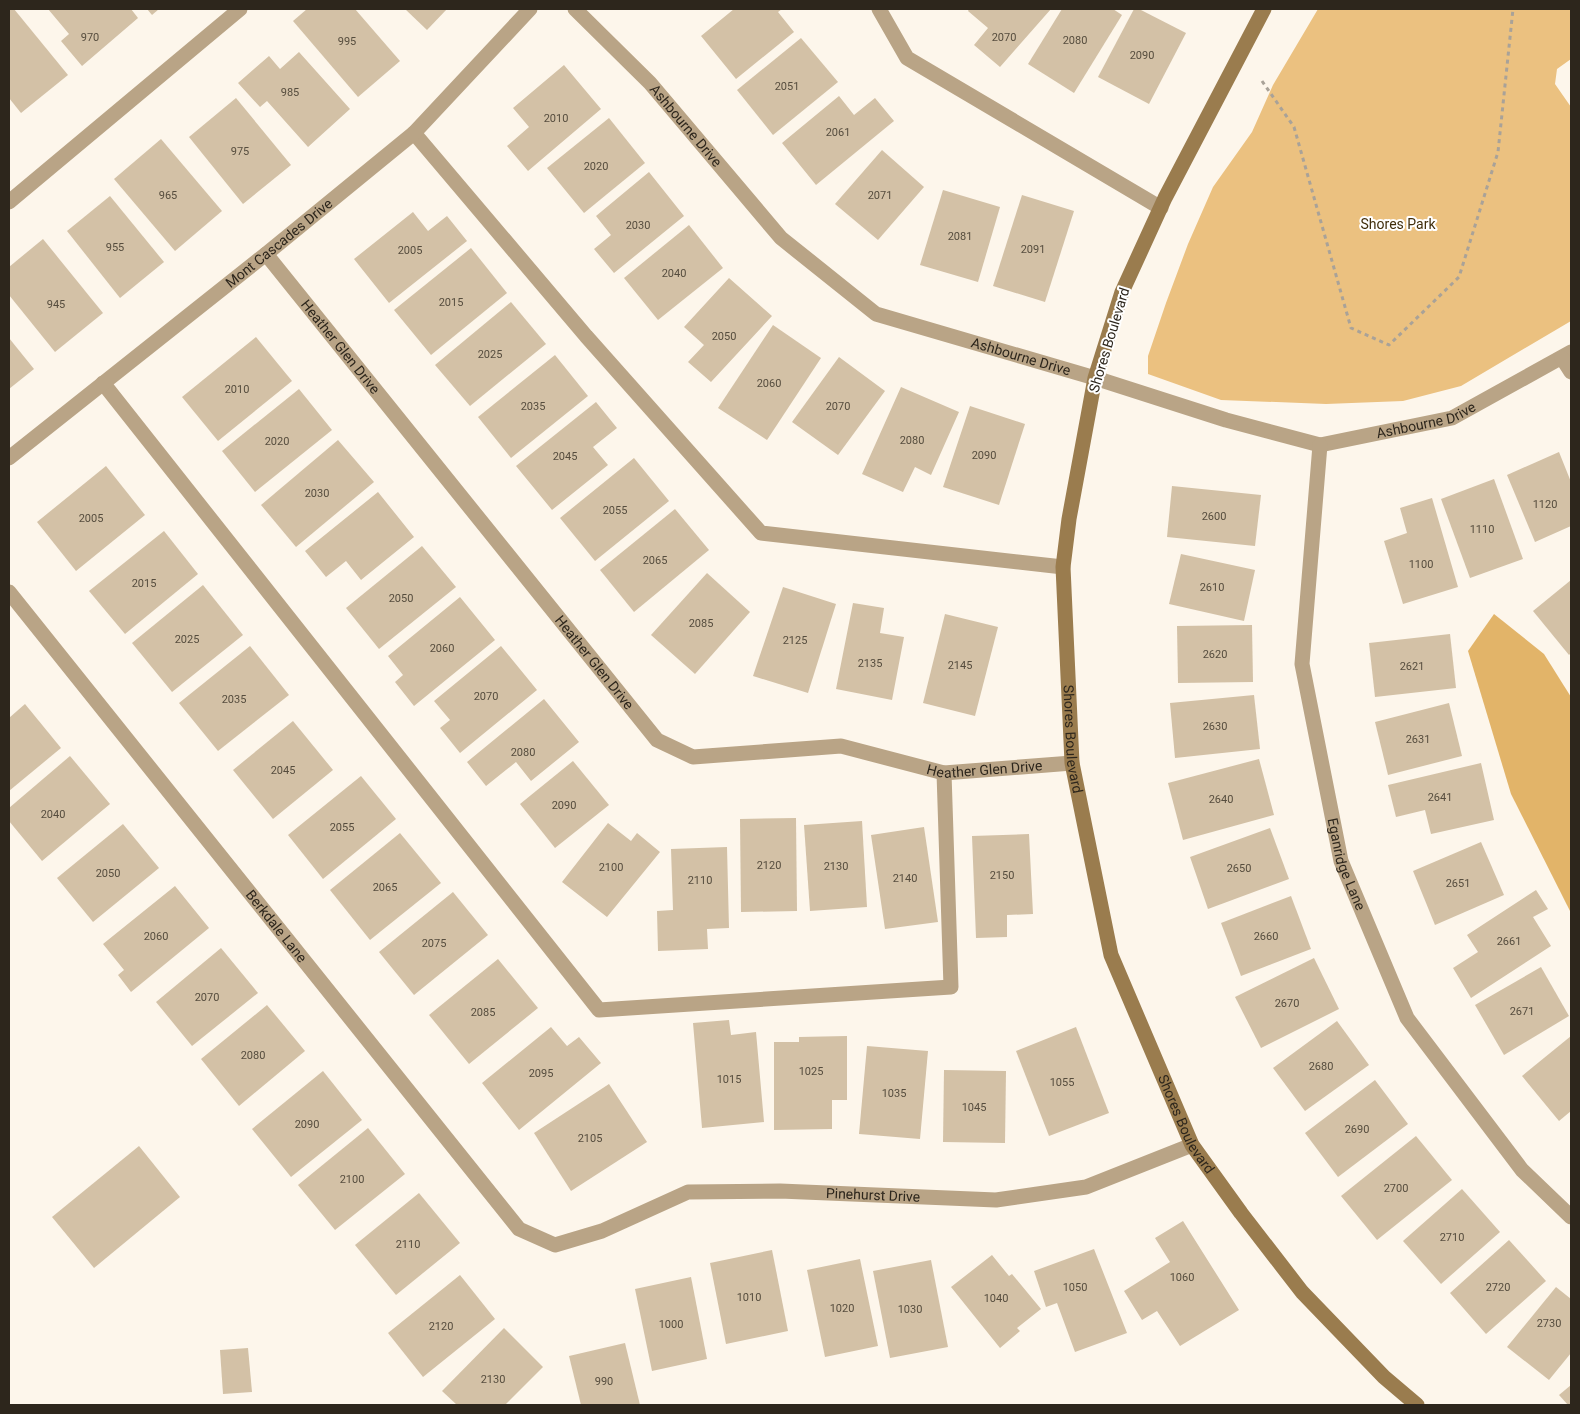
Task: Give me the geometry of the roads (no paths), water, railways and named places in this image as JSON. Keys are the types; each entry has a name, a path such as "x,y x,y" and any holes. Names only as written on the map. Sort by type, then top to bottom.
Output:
{"street":[{"path":"9,202 240,9"},
{"name":"Mont Cascades Drive","path":"9,458 266,254 414,133 530,9"},
{"name":"Ashbourne Drive","path":"575,9 650,83 781,238 876,314 1095,378 1226,420 1320,445 1452,418 1567,355"},
{"path":"879,9 906,58 1161,208"},
{"name":"Shores Boulevard","path":"1264,9 1161,208 1122,292 1095,378 1069,519 1063,567 1072,763 1111,955 1192,1145 1241,1214 1302,1292 1384,1377 1417,1405"},
{"path":"414,133 586,336 761,533 1063,567"},
{"name":"Heather Glen Drive","path":"266,254 657,740 693,757 841,746 944,773 1072,763"},
{"path":"1567,355 1571,372"},
{"path":"104,383 599,1010 951,987 944,773"},
{"name":"Eganridge Lane","path":"1320,445 1302,664 1342,861 1407,1018 1522,1170 1571,1217"},
{"name":"Berkdale Lane","path":"9,592 519,1229 555,1245"},
{"name":"Pinehurst Drive","path":"555,1245 602,1231 688,1192 780,1191 996,1200 1086,1187 1192,1145"}],"park label":[{"name":"Shores Park","path":"1398,224"}]}
